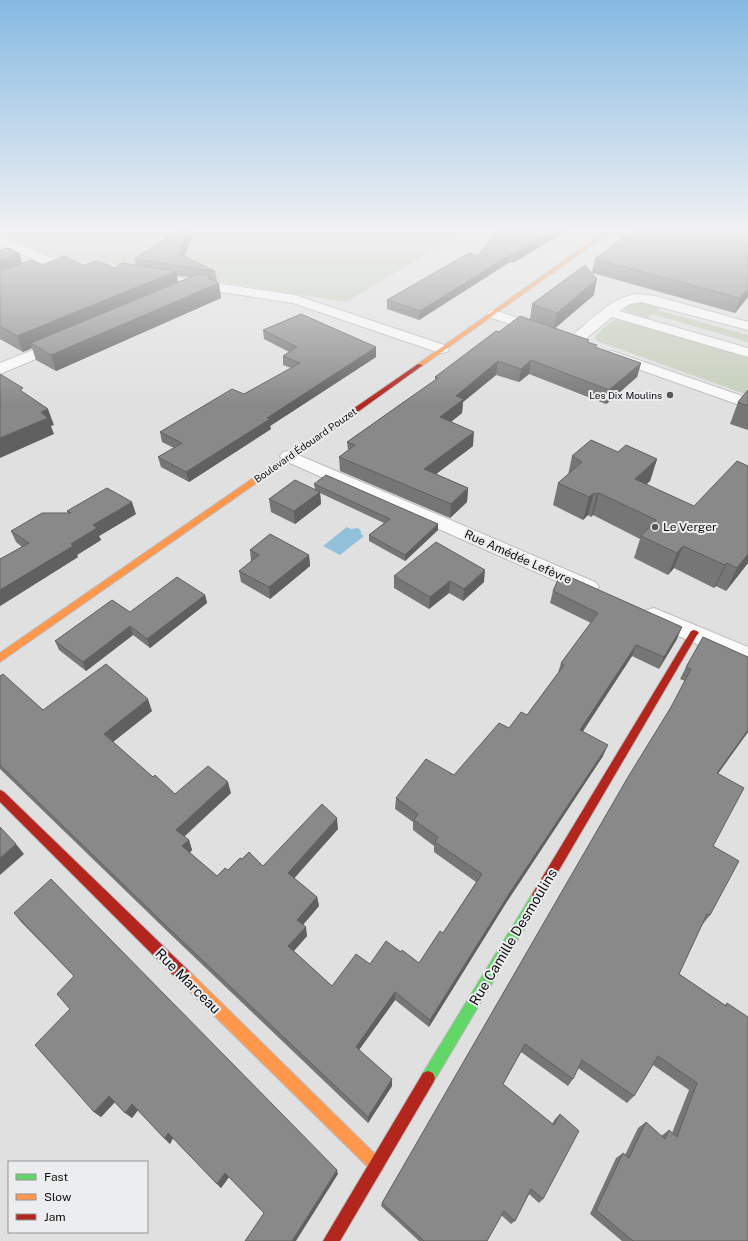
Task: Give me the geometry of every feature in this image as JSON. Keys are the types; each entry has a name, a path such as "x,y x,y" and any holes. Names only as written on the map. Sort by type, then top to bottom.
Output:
{"street":[{"path":"174,294 187,289"},
{"path":"221,289 302,302 442,349"},
{"name":"Boulevard Édouard Pouzet","path":"0,658 529,289"},
{"path":"562,338 609,312 624,301 630,298 642,297 748,326"},
{"path":"609,312 748,353"},
{"path":"494,314 748,403"},
{"path":"0,369 72,338"},
{"name":"Rue Amédée Lefèvre","path":"289,456 608,596"},
{"path":"637,608 748,657"},
{"name":"Rue Camille Desmoulins","path":"331,1241 694,633"},
{"name":"Rue Marceau","path":"0,795 376,1166"}],"green space":[{"path":"263,289 368,289 346,302"},
{"path":"636,300 662,304 657,310 748,335 748,342 652,314 647,319 629,313 625,310 625,307"},
{"path":"615,320 628,322 748,358 748,395 597,341 595,338 598,333 606,325"}],"water":[{"path":"347,527 351,529 358,528 364,536 340,555 323,546"}],"building":[{"path":"0,289 132,289 17,336 0,326"},
{"path":"162,289 205,289 51,355 31,343"},
{"path":"406,289 455,289 420,311 387,300"},
{"path":"553,289 585,289 557,313 532,304"},
{"path":"706,289 748,289 740,298"},
{"path":"301,314 376,347 267,418 270,419 186,472 158,457 182,443 160,432 232,389 244,394 300,363 283,356 297,347 263,330"},
{"path":"520,316 589,340 587,342 597,345 595,347 641,363 609,390 531,360 521,369 498,361 456,396 464,399 440,417 474,432 424,469 468,488 451,504 339,457 355,445 347,442 438,378 435,377 496,331 499,332"},
{"path":"0,374 23,388 20,390 48,409 41,412 48,418 0,438"},
{"path":"748,390 748,406 738,402"},
{"path":"591,440 618,452 626,445 657,459 635,479 694,506 737,461 748,466 748,554 737,568 727,563 725,565 683,546 677,553 641,536 656,520 599,493 594,493 589,497 558,483 582,462 572,456"},
{"path":"326,475 438,524 405,555 369,535 390,519 314,484"},
{"path":"295,480 320,492 294,511 269,499"},
{"path":"107,488 132,502 93,525 97,528 71,544 73,546 0,590 0,559 29,543 11,531 42,513 71,513 67,511"},
{"path":"270,534 309,555 269,587 239,571 259,555 250,550"},
{"path":"436,542 485,570 464,589 450,581 430,597 394,576"},
{"path":"561,573 682,627 664,657 636,645 580,730 608,745 509,894 430,1020 395,992 356,1047 392,1079 368,1117 161,921 0,765 0,676 3,674 43,710 106,664 148,699 104,734 153,777 155,775 175,794 208,766 228,782 176,830 189,840 182,846 217,876 225,868 228,870 240,858 242,859 249,852 263,866 322,804 337,818 288,873 317,897 297,920 306,927 288,946 332,986 356,954 370,964 386,941 401,952 402,950 419,963 440,931 443,933 482,874 435,842 438,837 414,820 418,814 396,798 426,759 454,775 499,723 509,728 521,712 527,715 564,665 561,663 598,613 553,591"},
{"path":"177,577 205,595 147,639 130,626 83,662 55,641 112,600 130,612"},
{"path":"703,637 748,657 748,730 717,773 744,788 713,846 739,861 710,915 707,914 679,974 726,1006 727,1003 748,1017 748,1241 633,1241 596,1210 623,1153 629,1158 646,1122 665,1139 669,1130 677,1137 697,1083 658,1056 634,1096 582,1060 573,1079 525,1044 503,1084 554,1125 560,1114 579,1131 543,1199 531,1189 515,1221 504,1211 487,1241 424,1241 382,1203 628,777 671,707 691,669 686,667"},
{"path":"0,827 16,844 0,858"},
{"path":"51,879 337,1170 292,1241 245,1241 264,1213 225,1173 217,1184 168,1133 165,1139 132,1104 125,1113 109,1096 94,1112 35,1045 70,1009 57,994 74,976 14,913"}],"traffic: fast":[{"path":"428,1078 538,895"}],"traffic: slow":[{"path":"420,365 527,289"},
{"path":"0,658 278,465"},
{"path":"184,976 377,1166"}],"traffic: jam":[{"path":"278,465 420,365"},
{"path":"538,895 694,633"},
{"path":"0,795 184,976"},
{"path":"331,1241 428,1078"}],"place":[{"name":"Les Dix Moulins","path":"670,395"},
{"name":"Le Verger","path":"655,527"}]}
